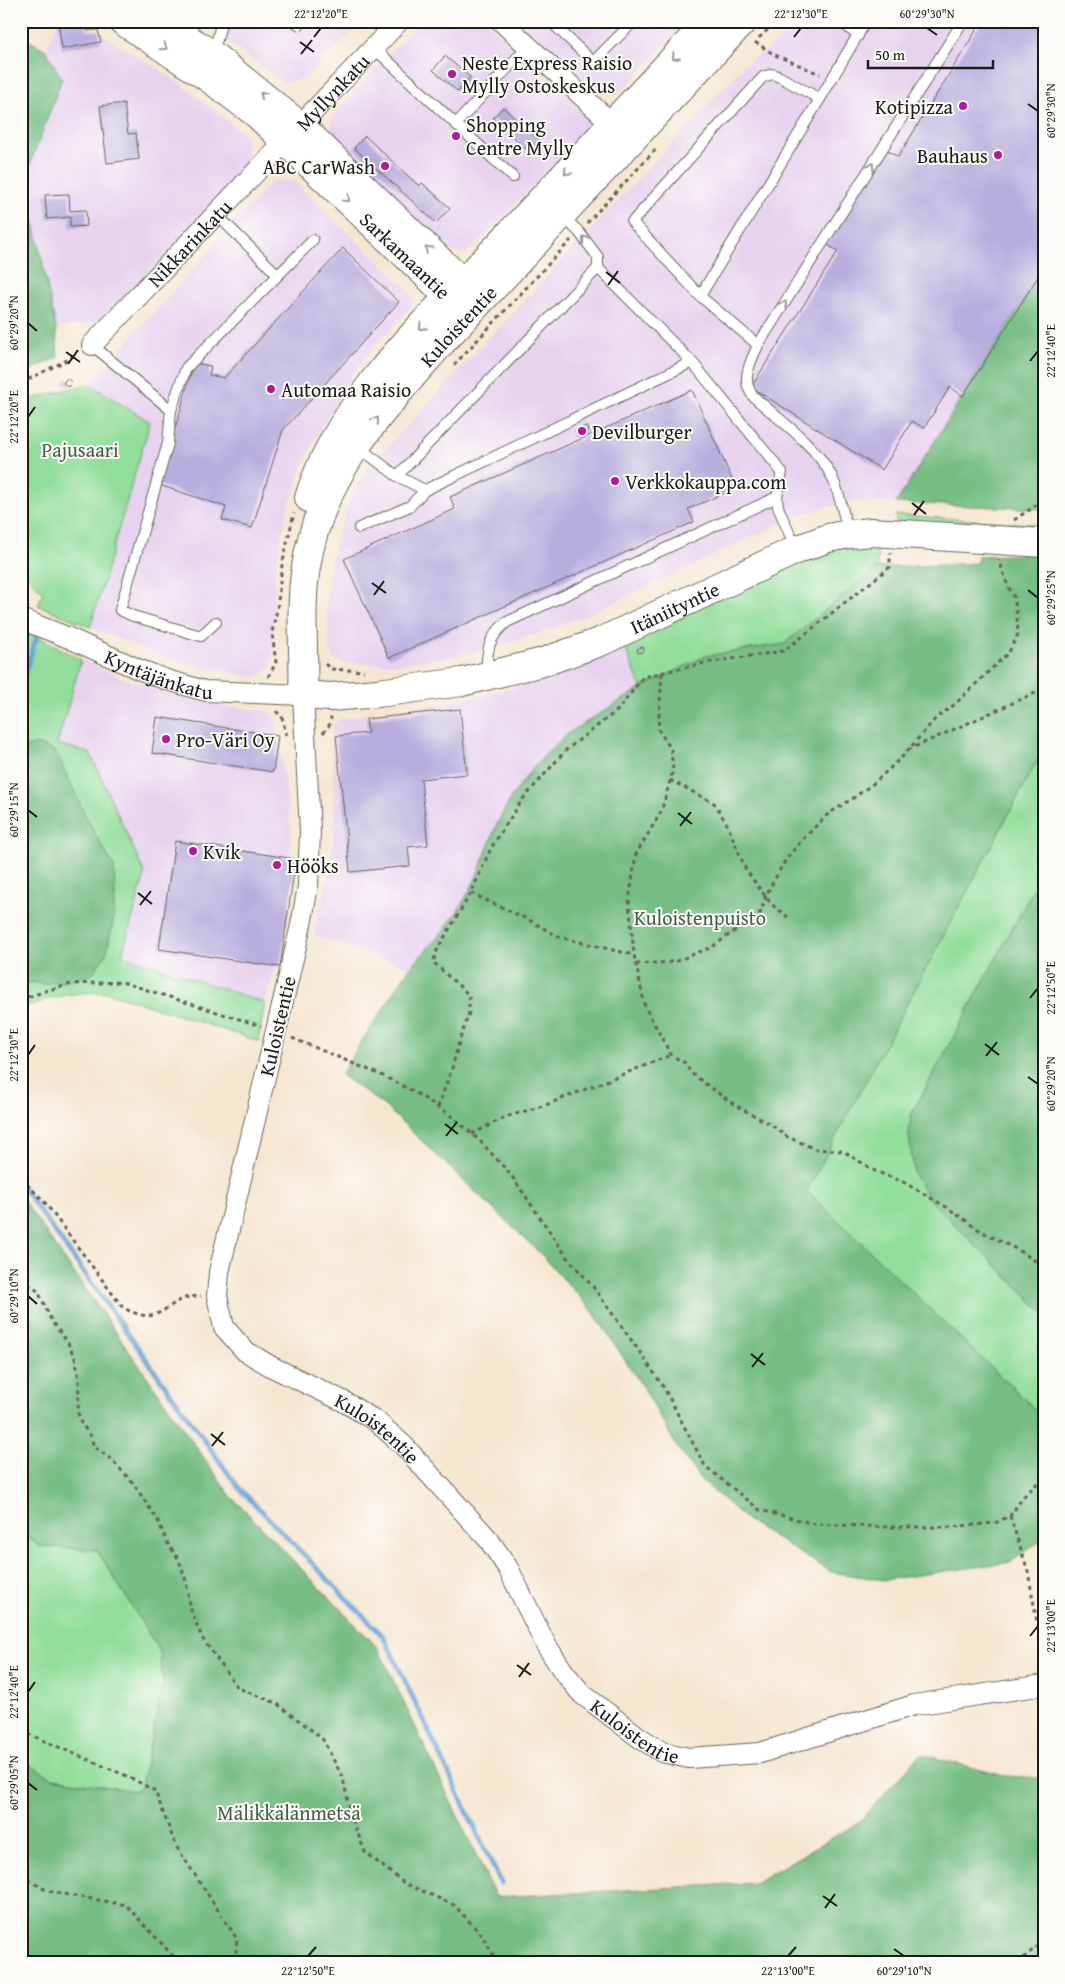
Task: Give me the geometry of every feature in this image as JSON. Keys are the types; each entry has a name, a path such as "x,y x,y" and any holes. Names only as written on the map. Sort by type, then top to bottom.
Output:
{"street":[{"name":"Sarkamaantie","path":"123,21 209,78 257,114 293,133"},
{"name":"Sarkamaantie","path":"161,21 212,55 456,290 477,306"},
{"name":"Myllynkatu","path":"293,133 399,21"},
{"path":"501,21 622,133"},
{"name":"Kuloistentie","path":"347,438 403,387 477,306 570,223 622,133 709,21"},
{"name":"Kuloistentie","path":"749,32 622,133 456,290 394,357 347,438 312,538 306,566 303,597 303,695 310,831 308,886 220,1272 217,1296 224,1327 245,1351 376,1421 404,1446 489,1540 508,1568 546,1645 563,1671 582,1694 640,1738 662,1752 689,1758 760,1753 914,1705 1044,1685"},
{"name":"Nikkarinkatu","path":"84,348 293,133"},
{"name":"Itäniityntie","path":"303,695 342,697 378,694 486,677 543,662 582,649 796,550 828,538 848,534 891,533 1044,543"},
{"name":"Kyntäjänkatu","path":"21,620 69,638 138,669 205,691 303,695"}],"lane":[{"path":"212,55 222,21"},
{"path":"550,21 593,62 634,21"},
{"path":"841,21 858,36"},
{"path":"700,296 866,21"},
{"path":"848,534 831,475 806,443 752,396 747,388 747,373 758,345 963,21"},
{"path":"457,123 528,46"},
{"path":"374,48 513,177"},
{"path":"758,345 700,296 632,222 763,77 772,74 778,76 820,99"},
{"path":"216,214 278,276"},
{"path":"397,476 598,268 598,257 570,223"},
{"path":"216,622 200,636 133,616 120,610 168,443 171,410 186,368 313,240"},
{"path":"598,268 692,362 782,472 778,507 796,550"},
{"path":"84,348 171,410"},
{"path":"359,528 410,506 425,490 692,362"},
{"path":"347,438 397,476 425,490"},
{"path":"486,677 487,654 490,641 507,622 778,497"}],"path":[{"path":"749,32 777,21"},
{"path":"748,49 749,32"},
{"path":"749,32 775,55 832,79"},
{"path":"448,370 570,223 660,144"},
{"path":"21,383 71,358 84,348"},
{"path":"1013,520 1044,500"},
{"path":"438,1107 469,1013 469,995 433,962 438,948 471,893 491,848 522,800 566,750 618,710 642,678 705,663 784,651 890,567 890,550"},
{"path":"636,964 674,962 712,947 761,912 766,895 786,859 828,814 874,783 936,718 954,705 1010,652 1018,634 1014,598 997,555"},
{"path":"267,679 276,663"},
{"path":"662,673 658,729 671,749 673,771 661,812 636,854 629,901 634,955 645,1007 671,1054 685,1063 691,1073 727,1100 770,1124 786,1136 815,1149 843,1151 875,1171 903,1182 943,1205 980,1231 1022,1252 1044,1267"},
{"path":"907,750 1044,689"},
{"path":"275,710 282,717 286,735"},
{"path":"670,780 714,803 727,824 746,870 771,904 788,917"},
{"path":"471,893 531,920 559,937 634,955"},
{"path":"21,1012 29,998 44,991 71,984 122,982 276,1031 412,1090 453,1117 512,1175 567,1257 594,1288 664,1388 705,1466 760,1510 815,1524 949,1527 995,1523 1010,1516 1022,1497 1044,1477"},
{"path":"21,992 29,998"},
{"path":"472,1134 505,1117 546,1105 671,1054"},
{"path":"21,1179 43,1200 123,1308 137,1314 153,1316 166,1310 183,1298 217,1296"},
{"path":"21,1280 38,1291 52,1322 68,1343 76,1361 79,1380 78,1413 81,1423 90,1435 94,1447 111,1459 133,1483 158,1521 168,1544 179,1560 186,1581 191,1610 202,1638 238,1688 276,1703 322,1738 344,1778 351,1816 365,1852 404,1883 454,1905 481,1934 498,1963"},
{"path":"1010,1516 1028,1571 1037,1622 1044,1639"},
{"path":"21,1739 28,1734 129,1777 155,1791 176,1846 237,1939 235,1963"},
{"path":"21,1876 48,1891 126,1905 174,1957 176,1963"},
{"path":"1017,1963 1044,1941"},
{"path":"21,1950 30,1963"}],"shaded area":[{"path":"21,21 36,21 28,40 21,43"},
{"path":"58,21 80,21 160,70 203,101 246,136 246,165 104,320 56,328 25,178 62,79 46,50"},
{"path":"201,21 364,21 305,78 283,83"},
{"name":"Shopping Centre Mylly","path":"416,21 486,21 590,117 593,123 471,249 463,253 444,250 334,143 331,130 332,118 338,109 409,33"},
{"name":"Shopping Centre Mylly","path":"514,21 687,21 624,89 609,94 596,93 584,89"},
{"path":"801,21 1044,21 1044,266 896,503 862,502 829,506 797,516 593,612 546,631 497,646 448,657 397,664 344,663 335,659 330,651 326,601 332,551 349,503 360,481 375,460 746,64 797,27"},
{"path":"273,180 293,181 410,291 414,299 410,308 368,354 351,376 315,439 289,506 280,542 275,579 272,663 260,675 251,676 169,659 90,627 150,422 89,384"},
{"path":"625,647 641,688 570,732 528,774 511,798 497,824 475,880 461,906 444,930 410,968 314,935 326,885 334,835 331,731 334,723 341,719 450,702 521,686 556,675"},
{"path":"81,660 125,679 170,694 217,705 265,711 272,714 276,721 291,830 289,885 282,938 265,1003 122,955 145,874 57,744"}],"green space":[{"path":"28,40 46,50 62,79 25,178 56,328 58,357 21,375 21,43"},
{"path":"1044,266 1044,509 896,503"},
{"name":"Pajusaari","path":"89,384 150,422 90,627 38,605 43,592 21,570 21,402"},
{"path":"896,515 1044,525 1044,531 896,522"},
{"path":"878,544 877,568 784,644 706,656 641,688 625,647 681,615 833,547"},
{"name":"Kuloistenpuisto","path":"1044,554 1044,748 807,1191 1044,1418 1044,1538 1011,1562 883,1580 831,1572 748,1521 700,1479 677,1447 646,1392 594,1313 542,1255 386,1107 341,1075 410,968 444,930 461,906 475,880 497,824 511,798 528,774 570,732 641,688 706,656 784,644 877,568 977,563 978,556"},
{"path":"28,631 81,660 57,744 90,753 145,874 122,955 265,1003 258,1041 107,992 78,993 46,999 34,1006 21,1002 21,649"},
{"path":"37,744 56,752 84,813 114,867 115,895 113,922 106,955 91,975 69,981 43,984 21,981 21,750"},
{"path":"1044,748 1044,870 911,1115 909,1136 929,1199 1044,1313 1044,1418 806,1191"},
{"path":"1044,870 1044,1313 929,1199 914,1174 909,1136 911,1115"},
{"name":"Mälikkälänmetsä","path":"21,1197 230,1495 378,1648 496,1897 754,1883 858,1823 921,1754 1004,1776 1044,1778 1044,1963 21,1963 21,1760 53,1778 134,1791 141,1787 163,1685 160,1652 97,1550 39,1546 21,1532"},
{"path":"21,1532 39,1546 97,1550 160,1651 163,1685 141,1787 134,1791 53,1778 21,1760"}],"building":[{"path":"85,21 87,31 98,30 101,42 62,49 58,22"},
{"path":"982,21 1044,21 1044,267 963,396 950,387 924,428 912,421 882,470 751,387 838,251 826,244 885,149 898,157"},
{"name":"Neste Express Raisio Mylly Ostoskeskus","path":"445,56 470,77 458,92 433,70"},
{"path":"124,103 128,134 136,133 139,159 107,163 100,106"},
{"path":"503,107 539,141 529,152 493,118"},
{"name":"ABC CarWash","path":"365,136 419,186 422,183 450,208 436,223 354,148"},
{"path":"69,194 70,211 86,210 87,226 70,227 70,217 47,219 45,195"},
{"path":"343,248 399,302 283,430 252,528 222,520 226,507 159,485 194,363 211,366 209,375 224,378"},
{"path":"67,378 72,383 68,387 63,383"},
{"path":"692,390 736,488 688,509 694,522 389,658 344,559 455,509 450,497"},
{"path":"586,426 589,431 578,437 575,431"},
{"path":"21,621 30,625 21,648"},
{"path":"643,647 644,651 638,653 637,649"},
{"path":"460,709 467,774 421,779 428,845 408,847 410,866 350,872 336,736 368,733 366,719"},
{"path":"157,717 278,736 273,772 152,753"},
{"path":"175,841 296,859 280,967 159,949"}],"waterway":[{"path":"21,685 37,636"},
{"path":"21,1185 239,1488 384,1637 501,1883"}],"place":[{"name":"Neste Express Raisio Mylly Ostoskeskus","path":"452,74"},
{"name":"Kotipizza","path":"963,106"},
{"name":"Shopping Centre Mylly","path":"456,136"},
{"name":"Bauhaus","path":"998,155"},
{"name":"ABC CarWash","path":"385,166"},
{"name":"Automaa Raisio","path":"271,389"},
{"name":"Devilburger","path":"582,431"},
{"name":"Verkkokauppa.com","path":"615,481"},
{"name":"Pro-Väri Oy","path":"166,739"},
{"name":"Kvik","path":"193,851"},
{"name":"Hööks","path":"277,865"}]}
